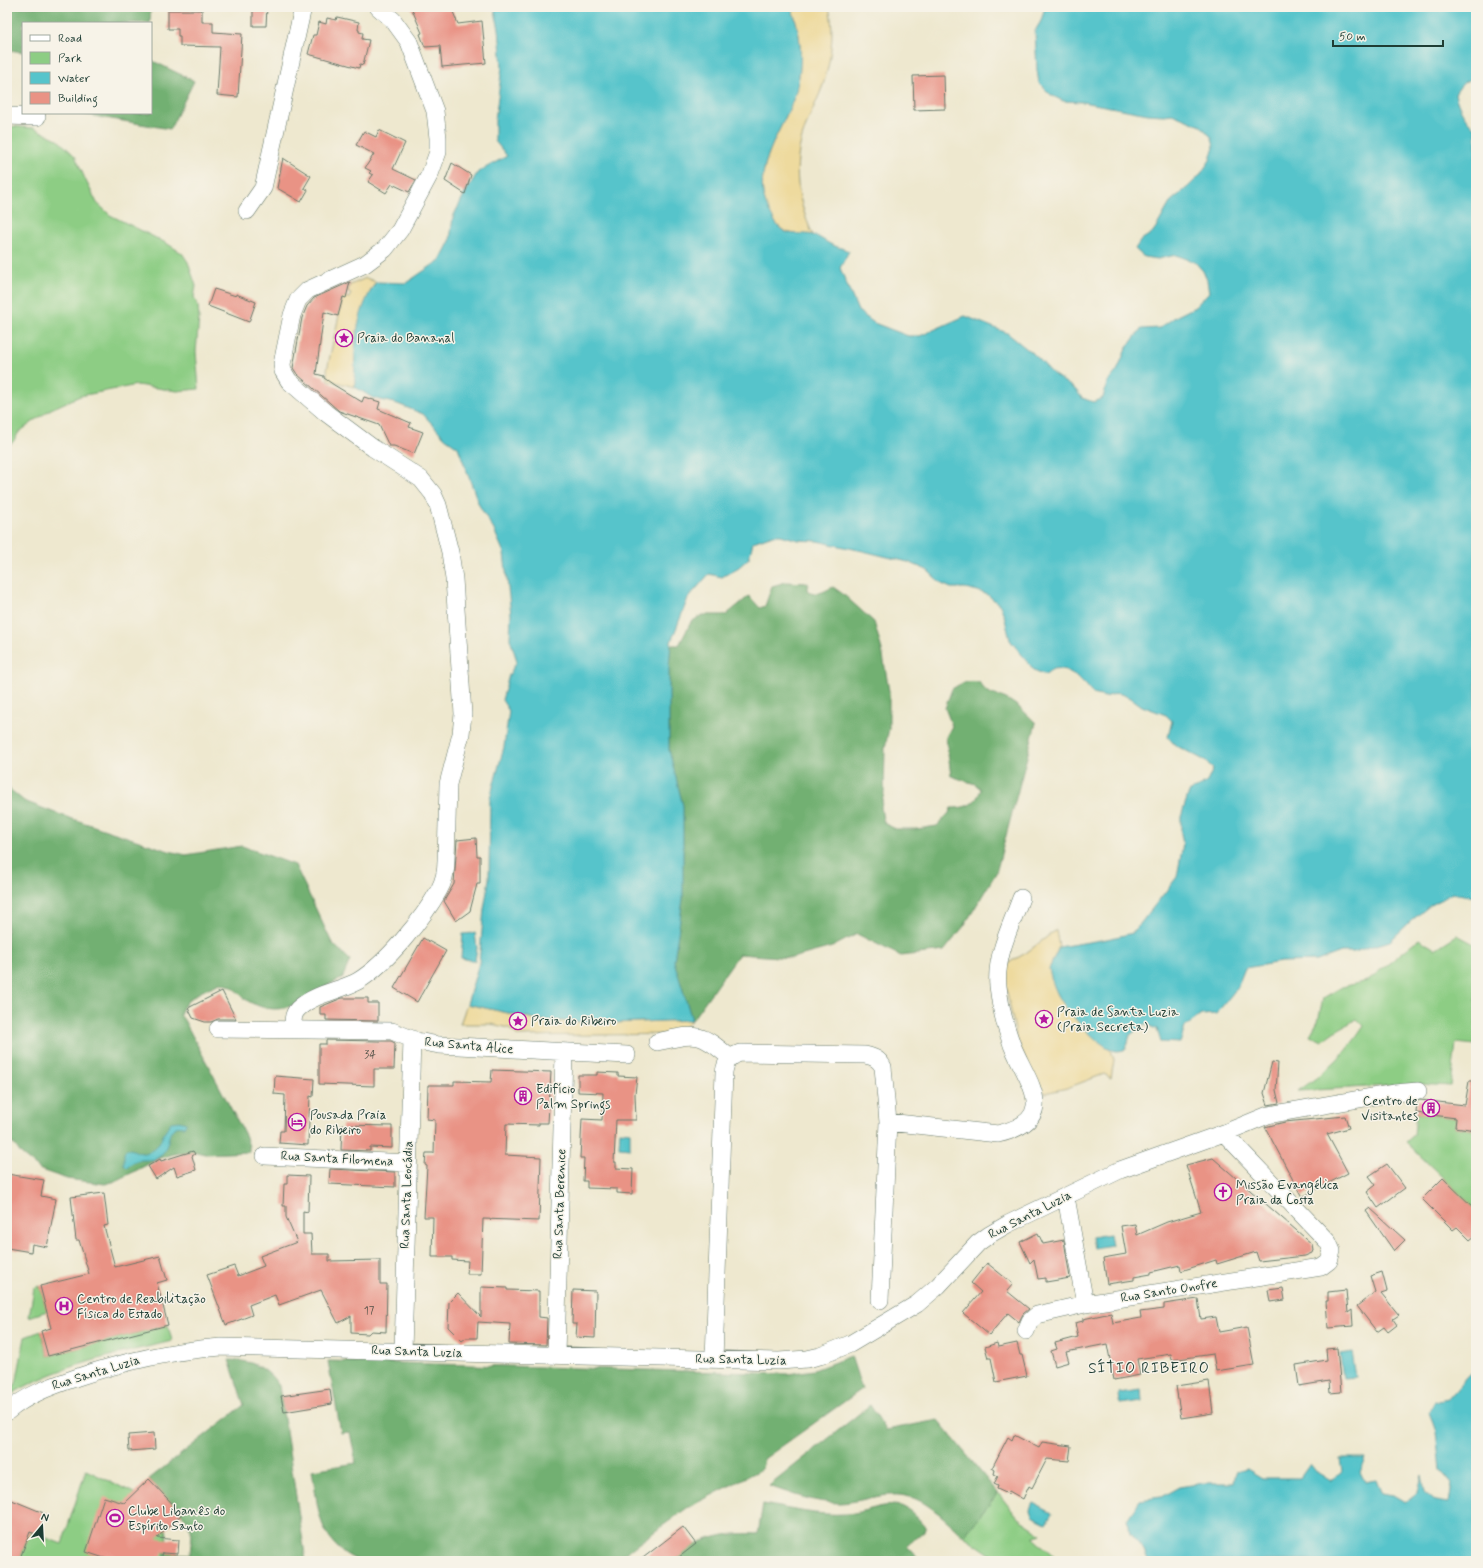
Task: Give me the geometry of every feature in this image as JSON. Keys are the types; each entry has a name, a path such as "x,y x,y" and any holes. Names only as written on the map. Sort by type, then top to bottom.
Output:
{"street":[{"path":"247,211 263,188 303,7"},
{"path":"293,1030 294,1016 298,1008 322,994 351,984 365,976 376,967 403,939 439,890 446,871 448,784 462,724 454,579 444,528 433,494 427,485 415,474 373,448 326,413 289,380 283,371 282,364 292,315 298,300 308,290 365,264 385,249 400,230 430,174 438,152 435,111 409,42 393,20 378,7"},
{"path":"7,116 37,118"},
{"path":"888,1122 998,1134 1012,1131 1024,1125 1031,1116 1035,1106 1035,1095 1005,1024 998,986 998,969 1001,954 1020,898"},
{"name":"Rua Santa Alice","path":"218,1029 392,1031 426,1044 456,1047 627,1055"},
{"path":"656,1042 692,1035 704,1038 730,1058"},
{"name":"Rua Santa Leocádia","path":"402,1351 412,1039"},
{"name":"Rua Santa Berenice","path":"556,1355 564,1052"},
{"path":"714,1360 724,1072 725,1065 730,1058 740,1053 865,1056 874,1057 883,1067 888,1122 880,1300"},
{"name":"Rua Santa Luzia","path":"7,1412 18,1402 47,1387 123,1363 172,1352 215,1348 246,1347 714,1360 793,1361 820,1356 850,1344 917,1304 938,1286 978,1243 989,1235 1008,1224 1097,1181 1127,1168 1224,1133 1268,1115 1394,1092 1418,1091"},
{"name":"Rua Santo Onofre","path":"1026,1331 1030,1321 1037,1315 1085,1304 1320,1266 1329,1261 1332,1256 1331,1246 1328,1242 1224,1133"},
{"name":"Rua Santa Filomena","path":"265,1156 408,1162"},
{"path":"1066,1197 1085,1304"}],"green space":[{"path":"12,7 151,7 150,22 22,22 22,52 9,50"},
{"path":"152,60 194,81 170,129 82,114 152,114"},
{"path":"7,126 34,128 57,139 75,156 97,203 110,215 166,243 182,253 188,262 196,286 194,297 198,306 199,318 196,352 199,389 177,391 137,385 80,396 51,409 19,432 13,442 7,446"},
{"path":"786,582 808,583 808,590 814,593 820,593 833,587 874,622 882,650 889,691 889,728 885,748 884,793 881,807 885,824 896,829 917,829 937,826 949,813 951,808 970,804 979,794 981,789 975,784 951,776 946,737 952,726 945,708 952,689 964,682 979,682 982,687 989,692 1010,701 1017,706 1036,723 996,873 964,926 944,951 901,956 857,934 832,947 792,958 739,954 692,1020 674,961 683,899 683,806 669,750 669,667 671,645 679,645 691,622 702,615 726,615 749,596 760,608 765,606 772,586"},
{"path":"7,787 24,801 58,814 169,851 186,855 242,846 295,865 332,943 350,960 342,979 330,984 300,1002 279,1009 267,1008 251,1003 232,987 220,983 202,991 190,999 182,1009 180,1015 244,1133 249,1146 249,1152 205,1154 192,1151 174,1154 160,1158 116,1181 105,1184 67,1179 41,1170 21,1154 15,1145 7,1141"},
{"path":"1457,935 1476,945 1476,1045 1456,1043 1451,1086 1419,1084 1298,1091 1318,1077 1335,1062 1343,1054 1364,1026 1357,1019 1322,1041 1310,1035 1318,1021 1323,998 1342,987 1367,981 1419,939 1435,949"},
{"path":"1416,1113 1456,1118 1455,1127 1475,1130 1476,1128 1476,1210 1406,1142 1414,1135"},
{"path":"40,1286 47,1311 29,1317 34,1288"},
{"path":"168,1325 172,1341 108,1356 66,1369 26,1386 7,1397 7,1390 16,1384 25,1337 41,1331 48,1356"},
{"path":"851,1356 862,1389 764,1459 762,1469 687,1508 627,1552 609,1561 359,1561 345,1554 335,1545 322,1524 316,1499 312,1470 356,1463 350,1432 341,1433 328,1361 788,1374 814,1370"},
{"path":"229,1360 244,1361 264,1369 279,1386 306,1561 164,1561 165,1553 190,1554 192,1534 187,1520 149,1479 244,1405"},
{"path":"870,1405 886,1430 938,1420 998,1493 964,1536 931,1508 910,1497 892,1495 849,1502 831,1503 804,1498 769,1486"},
{"name":"Clube Libanês do Espírito Santo","path":"86,1470 134,1493 166,1527 167,1535 164,1561 19,1561 30,1532 62,1544"},
{"path":"998,1493 1018,1518 1042,1534 1033,1537 1059,1561 1000,1561 964,1536"},
{"path":"763,1504 804,1512 825,1514 853,1513 888,1505 901,1506 912,1513 927,1528 907,1546 921,1561 674,1561 693,1546 711,1538 734,1534 758,1534"}],"sand":[{"path":"791,7 829,7 832,27 828,66 823,85 801,139 797,168 800,198 813,235 786,232 782,229 769,212 763,196 762,181 765,165 770,150 791,105 796,91 800,70 799,38 795,17"},
{"name":"Praia do Bananal","path":"366,278 376,282 365,306 358,332 355,360 355,387 328,380 327,370 343,297 349,298 351,293 348,292 350,285"},
{"name":"Praia de Santa Luzia (Praia Secreta)","path":"1056,930 1059,947 1049,969 1083,1027 1111,1050 1114,1060 1111,1078 1104,1074 1067,1088 1045,1093 1025,1059 1016,1036 1003,972 1010,962 1026,953"},
{"name":"Praia do Ribeiro","path":"467,1004 540,1020 610,1023 692,1020 677,1034 518,1036 509,1028 491,1024 460,1024"}],"water":[{"path":"494,7 791,7 795,17 799,38 800,70 796,91 770,150 762,180 763,196 777,225 789,233 813,235 832,245 849,251 840,268 858,311 874,323 908,336 920,336 965,316 1007,333 1037,357 1053,374 1076,390 1082,398 1093,402 1103,398 1107,383 1117,371 1126,349 1141,329 1160,328 1175,317 1195,307 1209,292 1207,280 1203,271 1195,262 1176,255 1158,259 1144,257 1135,249 1141,240 1152,233 1171,201 1200,175 1210,160 1214,147 1212,138 1201,126 1172,114 1148,114 1083,102 1063,101 1051,95 1039,83 1037,70 1035,31 1041,21 1045,7 1476,7 1476,78 1464,83 1455,94 1462,113 1468,122 1476,129 1476,897 1452,893 1428,907 1390,941 1353,952 1341,952 1317,961 1281,962 1245,968 1237,988 1216,1014 1201,1015 1185,1027 1180,1043 1161,1042 1157,1029 1144,1024 1130,1035 1126,1049 1114,1051 1096,1040 1066,1008 1052,981 1049,969 1059,947 1133,933 1177,877 1183,844 1181,817 1189,792 1207,782 1213,769 1206,761 1175,745 1168,737 1172,721 1166,715 1142,706 1131,698 1118,693 1105,697 1093,694 1084,683 1072,673 1065,670 1052,670 1046,674 1043,674 1034,670 1010,640 1000,605 988,595 965,588 951,588 942,584 927,570 908,562 817,541 798,540 781,535 773,535 753,542 749,558 739,567 722,577 709,574 688,598 671,642 669,667 669,750 683,806 683,899 674,961 692,1020 610,1023 540,1020 467,1004 479,963 484,909 489,879 490,798 504,747 509,711 502,700 509,675 517,661 510,639 511,614 504,553 494,530 479,505 458,447 445,438 423,414 398,404 373,398 355,387 355,346 359,320 363,307 376,282 406,283 440,260 450,241 453,217 478,172 507,156 495,141 495,120 502,67 499,29"},
{"path":"475,933 477,948 475,961 461,958 463,934"},
{"path":"179,1121 186,1123 186,1125 184,1127 174,1128 171,1131 167,1146 161,1155 153,1160 136,1161 127,1168 124,1165 124,1153 126,1149 131,1149 140,1153 150,1151 158,1145 171,1122"},
{"path":"620,1131 630,1132 630,1148 619,1147"},
{"path":"1110,1234 1112,1245 1094,1248 1092,1237"},
{"path":"1352,1352 1356,1377 1343,1378 1340,1354"},
{"path":"1476,1369 1476,1561 1148,1561 1144,1550 1130,1534 1128,1518 1140,1500 1161,1497 1179,1487 1204,1483 1234,1483 1236,1472 1247,1469 1262,1478 1300,1478 1310,1464 1318,1474 1330,1481 1342,1471 1340,1458 1366,1458 1360,1472 1365,1482 1376,1480 1381,1493 1393,1495 1405,1502 1418,1492 1422,1475 1425,1492 1436,1501 1449,1503 1452,1484 1440,1470 1436,1432 1429,1412 1435,1401 1449,1398"},
{"path":"1141,1390 1142,1401 1120,1404 1119,1393"},
{"path":"1033,1503 1052,1513 1046,1523 1032,1516 1030,1510"}],"building":[{"path":"253,7 267,7 266,26 253,26"},
{"path":"411,7 451,7 458,24 482,21 486,63 442,67 440,46 425,47 420,34 422,33"},
{"path":"168,10 202,10 202,22 213,22 213,32 242,34 238,97 217,95 220,47 180,46 178,29 168,29"},
{"path":"337,17 359,22 358,30 359,32 363,33 362,39 369,40 363,65 360,64 359,68 308,54 313,35 316,35 319,22 326,24 327,18 336,20"},
{"path":"944,75 945,109 914,110 913,76"},
{"path":"379,130 405,143 393,169 416,180 409,192 392,184 386,193 368,182 373,175 369,173 371,171 365,168 374,154 356,145 364,131 376,137"},
{"path":"283,158 311,176 304,188 308,190 301,202 277,188"},
{"path":"452,163 471,175 465,194 445,181"},
{"path":"350,282 346,298 343,297 338,316 324,312 316,374 324,376 324,378 334,385 362,402 364,397 380,402 378,409 411,423 409,427 423,432 414,454 394,446 389,446 379,425 339,411 297,374 293,368 302,318 307,306 314,298"},
{"path":"214,289 236,296 236,294 256,302 249,322 208,306"},
{"path":"476,838 477,856 480,856 480,884 477,884 470,911 456,921 444,901 454,884 457,840"},
{"path":"423,938 446,951 417,1002 394,988"},
{"path":"222,991 236,1019 218,1019 211,1022 205,1022 193,1018 188,1008"},
{"path":"342,998 368,998 368,1003 378,1003 378,1021 326,1020 326,1015 320,1015 320,1007"},
{"path":"326,1040 391,1041 395,1043 394,1069 374,1069 374,1086 319,1084 319,1044 326,1044"},
{"path":"1272,1062 1278,1063 1276,1090 1279,1103 1268,1105 1264,1093"},
{"path":"492,1070 551,1072 548,1123 539,1123 539,1125 506,1124 505,1155 541,1157 539,1221 483,1219 481,1274 467,1274 468,1261 452,1260 452,1257 432,1257 433,1217 424,1217 427,1166 425,1165 426,1153 434,1153 435,1120 427,1119 428,1085 454,1085 454,1081 491,1082"},
{"path":"597,1072 618,1073 618,1076 637,1077 635,1094 636,1120 616,1120 614,1162 616,1162 616,1168 633,1169 632,1194 617,1193 617,1189 587,1188 587,1181 583,1181 584,1158 580,1158 582,1119 602,1120 603,1093 578,1092 578,1075 597,1075"},
{"path":"275,1076 314,1079 313,1097 310,1096 308,1145 279,1143 280,1131 284,1131 285,1095 274,1094"},
{"path":"1469,1081 1476,1081 1476,1130 1455,1127 1456,1118 1416,1113 1417,1101 1420,1100 1465,1105"},
{"path":"1345,1116 1349,1128 1327,1134 1348,1173 1302,1197 1265,1127 1285,1122"},
{"path":"342,1125 392,1126 392,1148 370,1147 370,1151 341,1150"},
{"path":"193,1151 195,1154 192,1156 196,1170 177,1176 174,1167 156,1179 148,1166 160,1159 161,1161"},
{"path":"1213,1158 1312,1244 1312,1253 1305,1256 1259,1261 1256,1252 1217,1264 1216,1260 1181,1271 1180,1265 1151,1272 1151,1274 1134,1277 1134,1280 1107,1284 1103,1258 1126,1254 1121,1226 1135,1224 1137,1235 1167,1222 1201,1212 1186,1165"},
{"path":"1387,1164 1405,1188 1378,1208 1367,1192 1376,1185 1369,1176"},
{"path":"330,1169 395,1172 395,1187 329,1184"},
{"path":"7,1174 44,1180 41,1196 56,1199 47,1247 32,1244 31,1252 7,1248"},
{"path":"287,1175 309,1176 308,1212 303,1211 303,1234 311,1234 312,1254 329,1254 329,1261 380,1260 380,1284 387,1284 386,1332 371,1331 368,1334 351,1333 351,1316 338,1323 321,1290 279,1305 275,1295 249,1305 252,1315 226,1325 207,1275 234,1266 238,1276 264,1266 260,1256 297,1242 286,1217 286,1206 283,1206 284,1184 287,1184"},
{"path":"1443,1178 1476,1210 1476,1235 1470,1240 1457,1227 1453,1230 1422,1199"},
{"name":"Centro de Reabilitação Física do Estado","path":"104,1193 108,1225 104,1226 115,1267 160,1256 167,1280 157,1283 168,1325 48,1356 41,1331 51,1328 40,1286 89,1274 79,1240 76,1240 71,1197"},
{"path":"1370,1208 1405,1240 1394,1251 1366,1211"},
{"path":"1038,1233 1043,1244 1064,1240 1070,1278 1046,1282 1046,1278 1038,1279 1034,1259 1030,1263 1020,1242"},
{"path":"987,1263 1013,1284 1007,1291 1029,1309 1023,1314 1019,1322 1008,1313 989,1335 963,1313 981,1292 971,1283"},
{"path":"1382,1272 1387,1291 1381,1293 1399,1315 1393,1319 1397,1325 1388,1332 1384,1327 1377,1332 1357,1306 1375,1292 1370,1276"},
{"path":"481,1287 507,1288 507,1290 539,1291 539,1317 547,1318 546,1345 509,1344 510,1324 478,1322 477,1338 466,1338 462,1341 448,1327 449,1302 458,1293 481,1317"},
{"path":"1283,1288 1285,1300 1270,1302 1268,1290"},
{"path":"573,1290 596,1291 595,1338 576,1337 577,1324 572,1324"},
{"path":"1346,1290 1348,1313 1352,1310 1353,1326 1328,1328 1326,1301 1328,1301 1328,1292"},
{"path":"1198,1299 1201,1319 1216,1317 1219,1332 1247,1327 1254,1365 1216,1371 1213,1354 1172,1360 1171,1354 1137,1359 1140,1375 1114,1380 1107,1344 1066,1352 1069,1362 1055,1366 1051,1351 1057,1349 1055,1343 1078,1337 1075,1323 1083,1321 1083,1319 1111,1313 1113,1323 1141,1318 1140,1312 1164,1309 1164,1304"},
{"path":"997,1343 998,1347 1017,1343 1020,1355 1022,1355 1027,1376 996,1382 991,1358 988,1358 985,1347"},
{"path":"1337,1348 1341,1392 1330,1393 1329,1381 1299,1386 1296,1365 1327,1360 1326,1349"},
{"path":"1209,1381 1213,1413 1181,1418 1176,1386"},
{"path":"330,1389 332,1404 284,1412 281,1396"},
{"path":"154,1433 155,1449 129,1451 128,1435"},
{"path":"1014,1435 1039,1448 1042,1442 1071,1446 1069,1461 1047,1459 1032,1488 1029,1486 1023,1499 1009,1491 1008,1494 997,1489 998,1486 994,1484 998,1476 994,1474 995,1470 992,1468 1008,1437 1012,1440"},
{"path":"149,1479 182,1514 157,1538 179,1540 178,1554 163,1553 160,1561 113,1561 86,1552 104,1497 124,1503"},
{"path":"7,1498 46,1514 38,1535 30,1532 19,1561 7,1561"},
{"path":"683,1527 696,1544 674,1561 639,1561"}],"place":[{"name":"Praia do Bananal","path":"344,338"},
{"name":"Praia de Santa Luzia (Praia Secreta)","path":"1044,1019"},
{"name":"Praia do Ribeiro","path":"518,1021"},
{"name":"Edifício Palm Springs","path":"523,1096"},
{"name":"Centro de Visitantes","path":"1431,1108"},
{"name":"Pousada Praia do Ribeiro","path":"297,1122"},
{"name":"Missão Evangélica Praia da Costa","path":"1223,1192"},
{"name":"Centro de Reabilitação Física do Estado","path":"64,1306"},
{"name":"Clube Libanês do Espírito Santo","path":"115,1518"}],"district":[{"name":"SÍTIO RIBEIRO","path":"1149,1369"}]}
